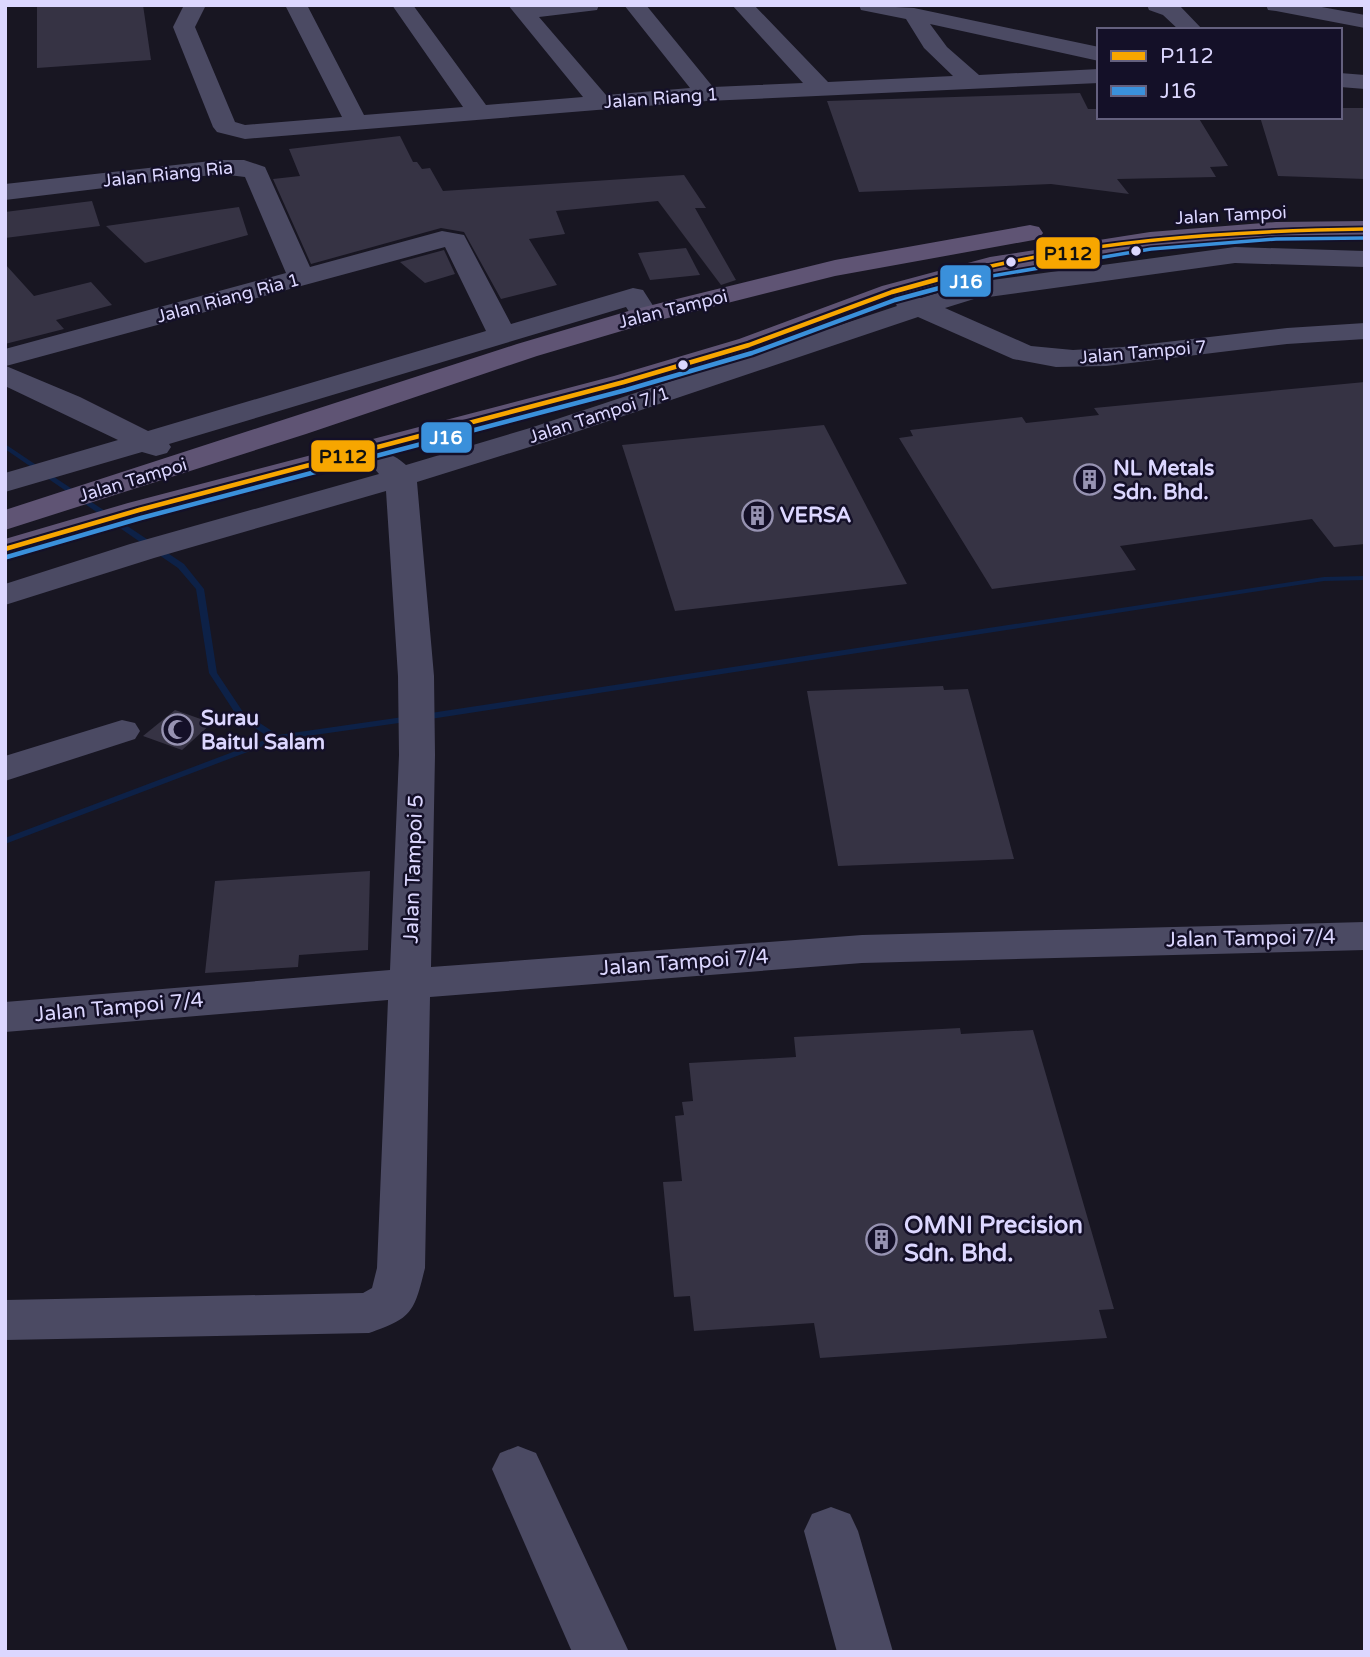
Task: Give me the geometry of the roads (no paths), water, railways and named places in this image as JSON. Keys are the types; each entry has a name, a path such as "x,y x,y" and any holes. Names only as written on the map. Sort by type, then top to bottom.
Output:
{"main road":[{"name":"Jalan Tampoi","path":"13,499 61,502 190,462 508,344 957,244 1066,227 1264,213 1365,212"},
{"name":"Jalan Tampoi","path":"5,549 139,510 372,451 576,404 749,345 905,300 990,265 1078,249 1150,240 1276,230 1365,229"},
{"path":"576,404 612,374 623,351 643,328 702,301"},
{"path":"508,344 623,351 664,357 683,357 749,345"}],"street":[{"name":"Jalan Riang 1","path":"195,5 184,27 225,127 245,132 708,94 1097,76"},
{"path":"296,5 356,122"},
{"path":"402,5 478,111"},
{"path":"521,9 589,5"},
{"path":"634,5 708,94"},
{"path":"742,5 823,90"},
{"path":"869,5 1097,54"},
{"path":"1276,5 1365,22"},
{"path":"1169,7 1190,28"},
{"path":"521,9 598,102"},
{"path":"914,14 920,30 933,47 974,82"},
{"path":"1337,16 1365,48"},
{"path":"1342,80 1365,82"},
{"name":"Jalan Riang Ria","path":"5,192 220,167 244,167 256,172 301,278"},
{"name":"Jalan Riang Ria 1","path":"5,358 450,239 455,241 508,344"},
{"name":"Jalan Tampoi 7/1","path":"5,595 401,477 576,404 905,300 1236,255 1365,259"},
{"name":"Jalan Tampoi 7","path":"905,300 1023,353 1041,358 1087,360 1318,332 1365,331"},
{"path":"13,499 64,466 142,441 508,344"},
{"path":"5,374 190,462"},
{"path":"372,451 401,477"},
{"name":"Jalan Tampoi 5","path":"5,1320 369,1313 393,1300 401,1268 417,755 416,676 401,477"},
{"path":"5,769 122,731"},
{"name":"Jalan Tampoi 7/4","path":"5,1017 862,949 1365,936"},
{"path":"518,1469 582,1616 601,1652"},
{"path":"831,1531 865,1652"}],"waterway":[{"path":"5,446 181,566 200,589 213,673 240,714 277,738"},
{"path":"424,717 1324,579 1365,578"},
{"path":"277,738 410,719"},
{"path":"5,841 277,738"}],"place":[{"name":"NL Metals Sdn. Bhd.","path":"1090,480"},
{"name":"VERSA","path":"757,515"},
{"name":"Surau Baitul Salam","path":"178,730"},
{"name":"OMNI Precision Sdn. Bhd.","path":"881,1239"}]}
